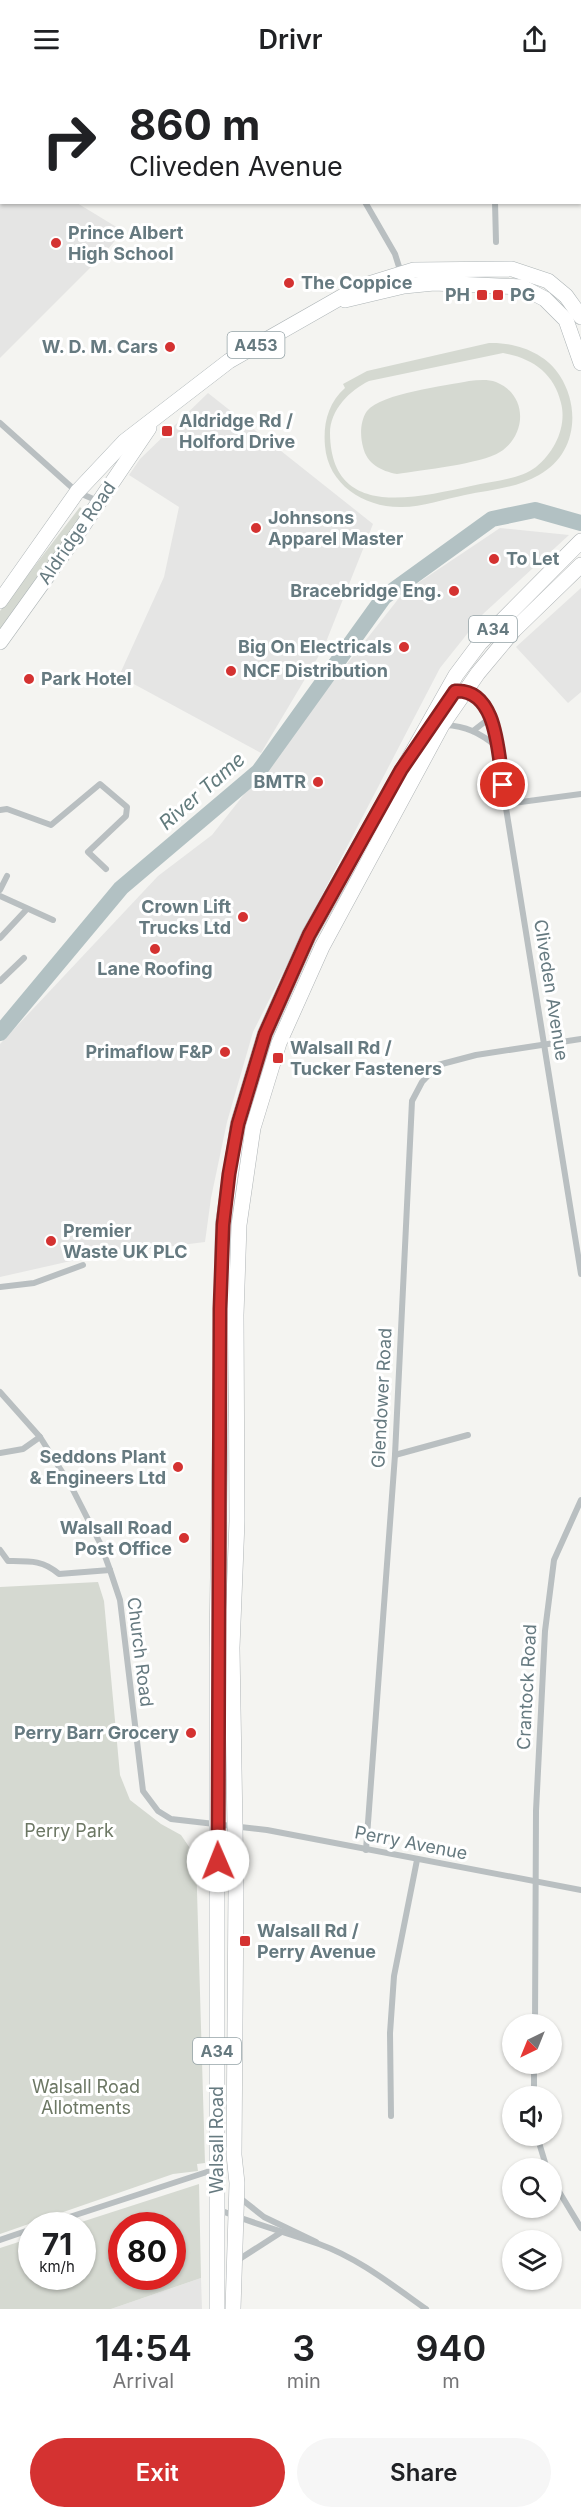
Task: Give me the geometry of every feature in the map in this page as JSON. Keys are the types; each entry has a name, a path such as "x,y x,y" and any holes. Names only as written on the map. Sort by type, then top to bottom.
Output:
{"main road":[{"name":"Aldridge Road","path":"0,601 77,492 125,441 152,423 183,394 229,361 366,283 494,268 530,273 548,281 566,296 581,317"},
{"name":"Aldridge Road","path":"403,279 434,283 508,285 536,293 555,306 566,320 581,363"},
{"name":"Aldridge Road","path":"0,642 100,502 152,423"},
{"name":"Walsall Road","path":"217,2309 220,1309 223,1225 238,1124 265,1034 309,935 456,675 480,643 581,541"},
{"name":"Walsall Road","path":"233,2309 237,2194 234,2155 232,1648 237,1521 236,1315 239,1225 253,1128 279,1043 322,947 442,725 466,690 533,609 581,566"},
{"path":"216,2168 226,2165 234,2155"}],"street":[{"path":"366,204 395,254 403,279"},
{"path":"495,204 496,242"},
{"path":"0,423 77,492 100,502"},
{"path":"466,690 480,700 491,717 473,731"},
{"name":"Walsall Road","path":"401,770 455,691 466,690"},
{"name":"Cliveden Avenue","path":"491,717 496,731 496,746 581,1274"},
{"path":"442,725 459,726 473,731 496,746"},
{"path":"0,810 7,809 51,825 100,784 127,807 126,816 88,852 106,869"},
{"path":"506,804 581,794"},
{"path":"0,890 7,876"},
{"path":"0,896 53,920"},
{"path":"0,938 27,909"},
{"path":"0,981 24,958"},
{"path":"0,968 6,974"},
{"name":"Glendower Road","path":"366,1850 394,1455 412,1101 422,1082 438,1065 581,1038"},
{"path":"0,1287 34,1283 83,1265"},
{"name":"Church Road","path":"0,1392 40,1437 71,1486 101,1545 110,1570 120,1600 143,1791 158,1811 171,1819 217,1826"},
{"path":"394,1455 468,1435"},
{"path":"0,1453 23,1449 40,1437"},
{"name":"Crantock Road","path":"534,2014 536,1811 541,1673 548,1594 554,1560 581,1500"},
{"path":"0,1551 8,1561 39,1561 47,1564 59,1574 110,1570"},
{"path":"217,1826 234,1827"},
{"name":"Perry Avenue","path":"234,1827 267,1830 581,1890"},
{"path":"391,2116 390,2032 394,1976 417,1860"},
{"path":"84,2212 216,2168"},
{"path":"237,2194 264,2217 310,2237 319,2244 374,2272 426,2309"},
{"path":"562,2197 581,2228"},
{"path":"217,2210 280,2233 319,2244"},
{"path":"233,2264 280,2233"},
{"path":"0,2240 18,2234"}],"shaded area":[{"name":"Prince Albert High School","path":"0,204 79,204 123,231 103,255 0,358"},
{"path":"208,393 373,524 324,647 261,753 119,676 164,577 179,507 129,475 140,459"},
{"path":"500,528 569,535 483,614 440,668 325,889 253,1032 227,1122 211,1198 205,1242 93,1256 0,1277 0,1044 158,876 212,835 403,593"},
{"path":"581,588 581,692 568,703 516,647"},
{"path":"201,2278 202,2309 111,2309 166,2290 186,2290 186,2283"}],"green space":[{"path":"489,343 510,344 529,350 554,368 567,389 572,417 567,444 561,456 551,466 522,483 417,506 388,506 375,503 351,492 341,483 333,472 325,446 328,414 334,400 345,388 343,384 367,371","holes":["503,353 532,363 547,375 558,392 561,403 562,421 558,438 549,454 536,467 522,475 505,479 425,495 402,497 380,497 360,491 345,480 334,461 330,433 333,416 348,395 369,381"]},
{"path":"469,381 496,382 514,396 520,415 519,426 509,445 500,452 479,460 397,474 380,469 371,462 365,453 361,433 367,411 386,399"},
{"path":"80,507 85,512 0,637 0,611"},
{"path":"98,1582 104,1601 120,1775 130,1800 161,1824 181,1835 196,1857 205,2163 197,2164 198,2171 173,2174 63,2212 18,2212 18,2228 0,2234 0,1587"},
{"path":"199,2184 201,2278 186,2283 186,2212 112,2212"},
{"path":"108,2213 108,2290 166,2290 111,2309 0,2309 0,2248 18,2242 18,2290 96,2290 96,2217"}],"waterway":[{"name":"River Tame","path":"0,1033 121,888 259,771 384,597 492,519 535,510 581,523"}],"place":[{"name":"Prince Albert High School","path":"56,243"},
{"name":"The Coppice","path":"289,283"},
{"name":"PH","path":"482,295"},
{"name":"PG","path":"498,295"},
{"name":"W. D. M. Cars","path":"170,347"},
{"name":"Aldridge Rd / Holford Drive","path":"167,431"},
{"name":"Johnsons Apparel Master","path":"256,528"},
{"name":"To Let","path":"494,559"},
{"name":"Bracebridge Eng.","path":"454,591"},
{"name":"Big On Electricals","path":"404,647"},
{"name":"NCF Distribution","path":"231,671"},
{"name":"Park Hotel","path":"29,679"},
{"name":"BMTR","path":"318,782"},
{"name":"Crown Lift Trucks Ltd","path":"243,917"},
{"name":"Lane Roofing","path":"155,949"},
{"name":"Primaflow F&P","path":"225,1052"},
{"name":"Walsall Rd / Tucker Fasteners","path":"278,1058"},
{"name":"Premier Waste UK PLC","path":"51,1241"},
{"name":"Seddons Plant & Engineers Ltd","path":"178,1467"},
{"name":"Walsall Road Post Office","path":"184,1538"},
{"name":"Perry Barr Grocery","path":"191,1733"},
{"name":"Walsall Rd / Perry Avenue","path":"245,1941"}],"route":[{"path":"218,1861 220,1309 223,1225 238,1124 265,1034 309,935 401,770 455,691 466,690 480,700 491,717 496,731 496,746 503,785"}],"park label":[{"name":"Perry Park","path":"69,1831"},
{"name":"Walsall Road Allotments","path":"86,2097"}]}
